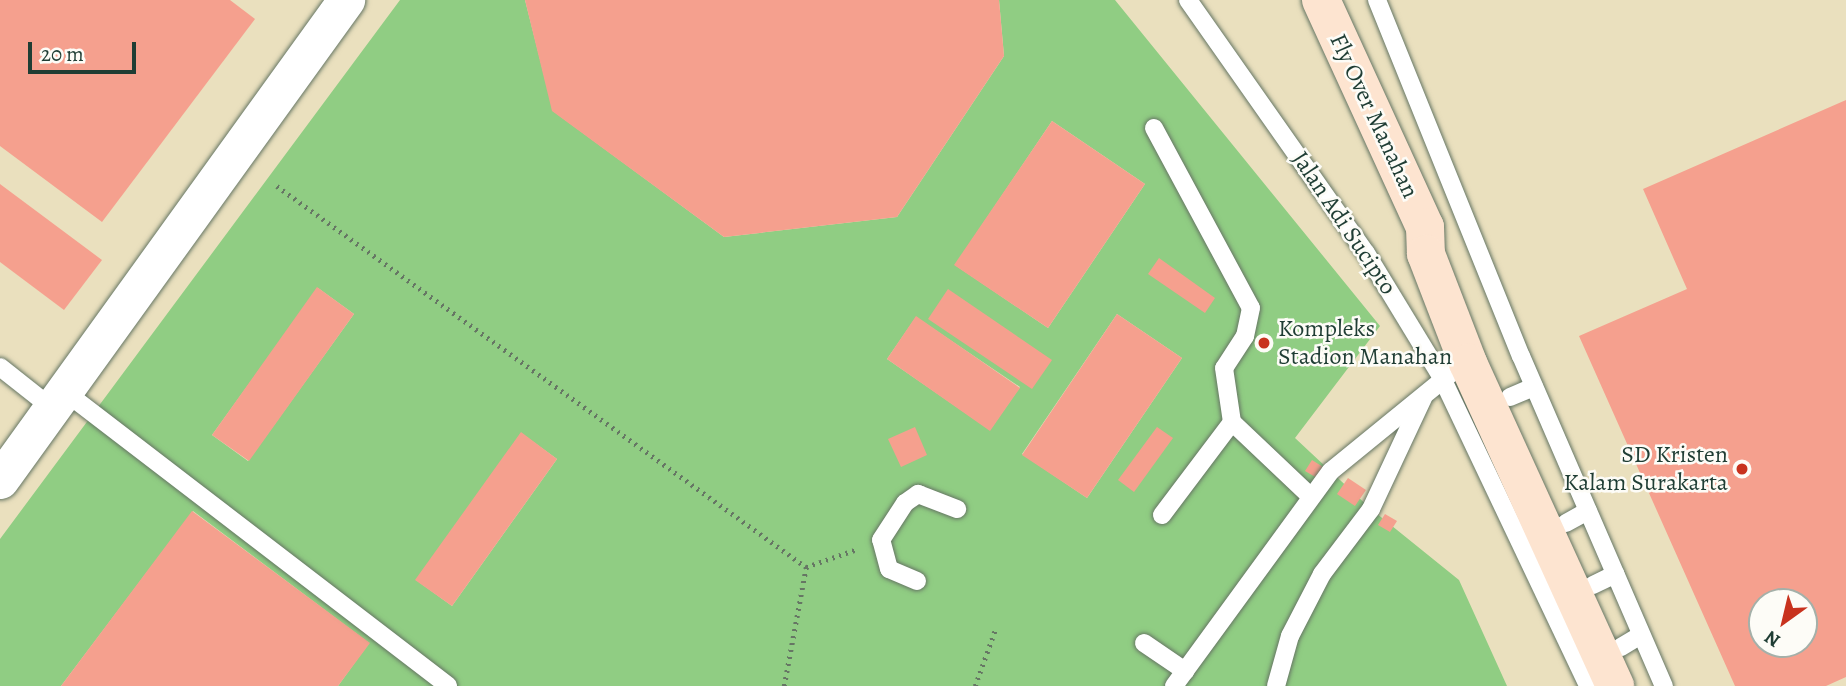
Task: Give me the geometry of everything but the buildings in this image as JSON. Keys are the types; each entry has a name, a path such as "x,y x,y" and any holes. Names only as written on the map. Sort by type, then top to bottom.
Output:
{"main road":[{"name":"Jalan Adi Sucipto","path":"1295,0 1396,213 1414,244 1430,241"},
{"name":"Fly Over Manahan","path":"1321,0 1430,241"},
{"name":"Jalan Adi Sucipto","path":"1350,0 1432,197 1430,241 1455,371 1615,686"},
{"name":"Jalan Adi Sucipto","path":"1430,241 1522,392 1631,641 1638,686"}],"street":[{"path":"0,480 346,0"}],"lane":[{"name":"Jalan Adi Sucipto","path":"1188,0 1366,253 1455,371 1588,686"},
{"name":"Jalan Adi Sucipto","path":"1377,0 1522,392"},
{"path":"1154,128 1251,308 1245,337 1224,368 1232,422 1310,496"},
{"path":"0,367 58,399 448,686"},
{"path":"1174,686 1310,496 1331,471 1455,371"},
{"path":"1276,686 1290,636 1322,574 1371,509 1424,394"},
{"path":"1162,515 1232,422"},
{"path":"917,581 889,569 881,540 905,503 918,494 957,509"},
{"name":"Jalan Adi Sucipto","path":"1631,641 1664,686"},
{"path":"1144,643 1185,671"}],"path":[{"path":"277,186 806,567"},
{"path":"806,567 881,540"},
{"path":"784,686 806,567"},
{"path":"975,686 995,631"}],"green space":[{"name":"Kompleks Stadion Manahan","path":"400,0 525,0 553,111 724,237 897,217 1004,56 999,0 1115,0 1380,326 1295,438 1371,509 1459,580 1507,686 338,686 369,643 193,511 61,686 0,686 0,539","holes":["1052,121 1145,184 1048,328 955,265","318,288 354,314 248,461 212,435","1117,314 1182,358 1087,498 1022,454","916,317 1020,387 990,430 887,359","521,433 557,459 452,606 416,580"]}],"place":[{"name":"Kompleks Stadion Manahan","path":"1264,343"},
{"name":"SD Kristen Kalam Surakarta","path":"1742,469"}]}
